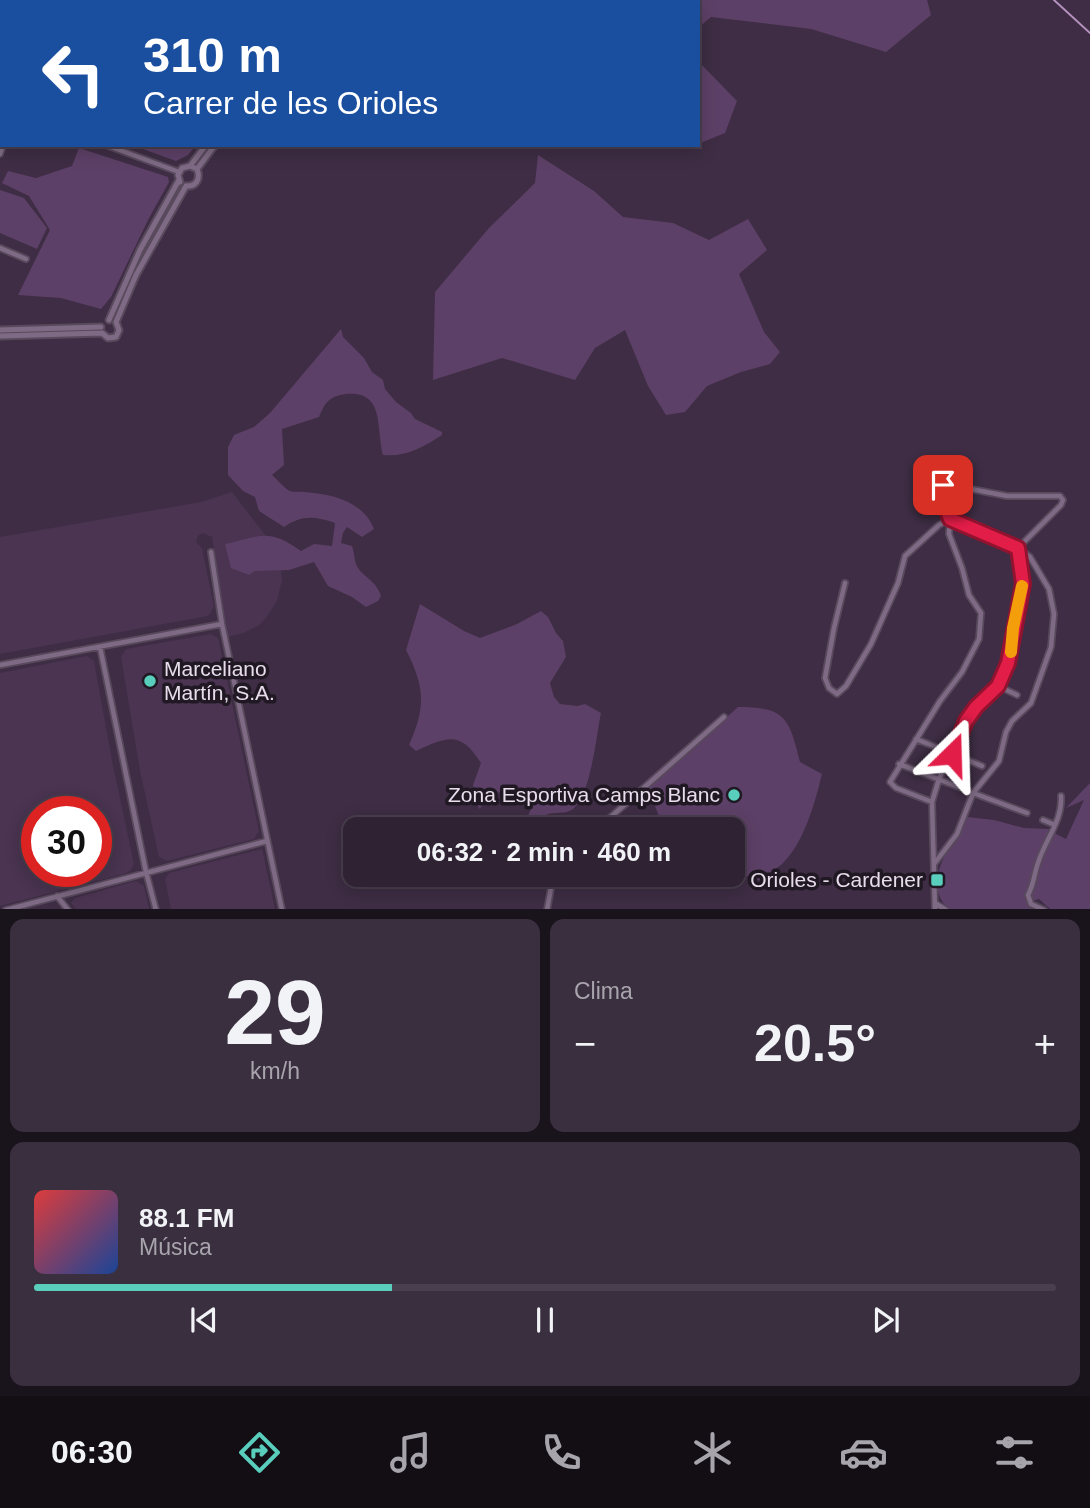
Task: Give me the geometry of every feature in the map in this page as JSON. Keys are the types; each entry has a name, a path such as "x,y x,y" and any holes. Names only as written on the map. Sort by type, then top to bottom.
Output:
{"street":[{"path":"111,147 179,172"},
{"path":"190,166 204,147"},
{"path":"197,169 214,147"},
{"path":"102,330 140,250 179,180 179,172 183,167 197,169 197,182 193,185 186,186 179,180"},
{"path":"102,330 108,338 116,337 119,330 116,322 136,275 186,186"},
{"path":"0,248 26,260"},
{"path":"109,320 116,322"},
{"path":"0,330 102,330"},
{"path":"0,337 102,330"},
{"path":"932,802 890,784 899,764 962,672 979,639 981,613 969,595 949,534 950,519 940,488 945,484 1007,496 1054,494 1062,498 1060,505 1018,548"},
{"path":"934,864 957,835 971,792 999,761 1006,732 1012,721 1031,703 1051,647 1054,614 1052,595 1033,560 1018,548 950,519"},
{"path":"845,583 825,678 829,688 837,694 846,686 871,644 898,583 905,556 939,525 950,519"},
{"path":"946,909 935,906 932,802 939,779 966,721 998,686 1010,657 1021,594 1022,570 1018,548"},
{"path":"212,552 222,624 282,909"},
{"path":"0,665 222,624"},
{"path":"100,647 146,873 156,909"},
{"path":"998,686 1017,695"},
{"path":"608,817 723,717"},
{"path":"916,739 982,765"},
{"path":"899,764 1027,813"},
{"path":"1044,909 1031,904 1028,895 1035,883 1037,866 1061,807 1061,796"},
{"path":"1043,820 1055,825"},
{"path":"6,909 267,841"},
{"path":"547,909 552,887"},
{"path":"57,896 68,909"}],"shaded area":[{"path":"700,0 927,0 931,15 886,52 811,29 711,17 700,26"},
{"path":"700,63 737,101 725,133 700,143"},
{"path":"138,147 194,147 188,155 176,161"},
{"path":"79,148 168,177 169,182 111,297 101,309 61,298 18,295 50,230 29,196 2,183 8,171 36,178 72,166"},
{"path":"538,155 594,191 623,217 673,223 709,240 748,219 767,250 739,274 764,332 780,352 770,364 707,386 685,412 666,415 648,386 625,330 595,348 575,380 502,358 433,380 435,292 489,228 535,183"},
{"path":"0,190 24,198 47,228 37,249 0,233"},
{"path":"341,329 343,337 364,358 372,372 383,380 385,389 396,402 415,419 442,432 442,435 414,451 383,455 377,413 367,398 358,394 335,396 328,401 319,417 282,429 284,465 272,475 290,491 315,493 345,501 362,512 374,529 362,537 347,527 341,543 352,546 358,568 375,585 381,596 378,601 366,607 328,586 314,562 289,570 255,571 249,575 231,568 225,544 264,536 280,539 301,551 314,544 332,546 335,523 308,518 296,520 284,527 259,511 255,497 243,491 228,475 228,447 234,435 254,427 270,413"},
{"path":"232,492 273,545 281,569 282,580 277,601 258,626 228,637 212,537 203,533 198,536 196,542 202,548 214,607 208,616 0,654 0,537 201,502"},
{"path":"420,604 480,638 517,624 541,611 548,617 563,641 566,657 550,683 554,697 560,704 585,704 601,713 588,778 579,802 573,809 543,817 528,817 532,806 517,805 503,790 479,809 473,785 481,763 466,745 452,739 436,742 416,751 409,745 421,708 421,697 417,675 406,650"},
{"path":"211,634 218,638 219,642 259,831 254,839 167,861 159,857 140,771 121,657 126,649"},
{"path":"87,656 94,661 134,864 130,871 112,877 112,796 21,796 21,887 73,887 0,906 0,673"},
{"name":"Zona Esportiva Camps Blanc","path":"738,707 766,709 783,718 792,735 800,762 822,774 812,810 797,845 782,864 759,880 745,875 745,817 659,817 648,788"},
{"path":"1090,783 1090,909 1050,909 1039,899 1032,901 1030,896 1036,883 1039,862 1054,833 1066,839 1084,800 1066,808"},
{"path":"967,817 994,820 1024,828 1049,829 1027,896 1026,901 1032,909 948,909 937,887 938,875 947,851"},
{"path":"262,849 275,909 171,909 165,879 169,873"},
{"path":"136,881 144,886 149,909 76,909 71,903 75,898"}],"waterway":[{"path":"1054,0 1090,33"}],"slow traffic":[{"path":"1011,652 1022,586"}],"place":[{"name":"Marceliano Martín, S.A.","path":"150,681"},
{"name":"Zona Esportiva Camps Blanc","path":"734,795"},
{"name":"Orioles - Cardener","path":"937,880"}],"route":[{"path":"943,485 940,492 950,519 1018,548 1023,577 1006,670 998,686 966,721 952,754"}]}
